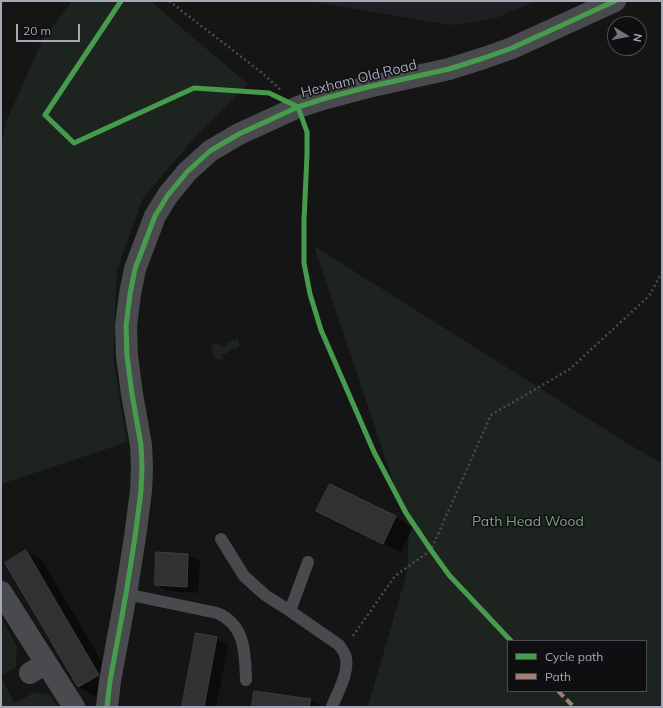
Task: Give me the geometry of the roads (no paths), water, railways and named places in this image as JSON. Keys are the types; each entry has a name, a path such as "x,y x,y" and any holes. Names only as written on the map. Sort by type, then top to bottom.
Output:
{"street":[{"name":"Hexham Old Road","path":"107,707 110,680 126,594 141,491 141,445 127,356 126,326 135,269 154,216 168,195 187,172 210,151 239,134 298,107 368,87 449,69 484,58 518,45 615,1"},
{"path":"1,592 38,668 74,707"}],"lane":[{"path":"221,539 244,576 265,596 339,644 343,650 347,659 346,671 332,707"},
{"path":"290,611 308,562"},
{"path":"126,594 217,613 231,621 238,630 242,641 245,654 246,680"}],"park label":[{"name":"Path Head Wood","path":"528,522"}]}
